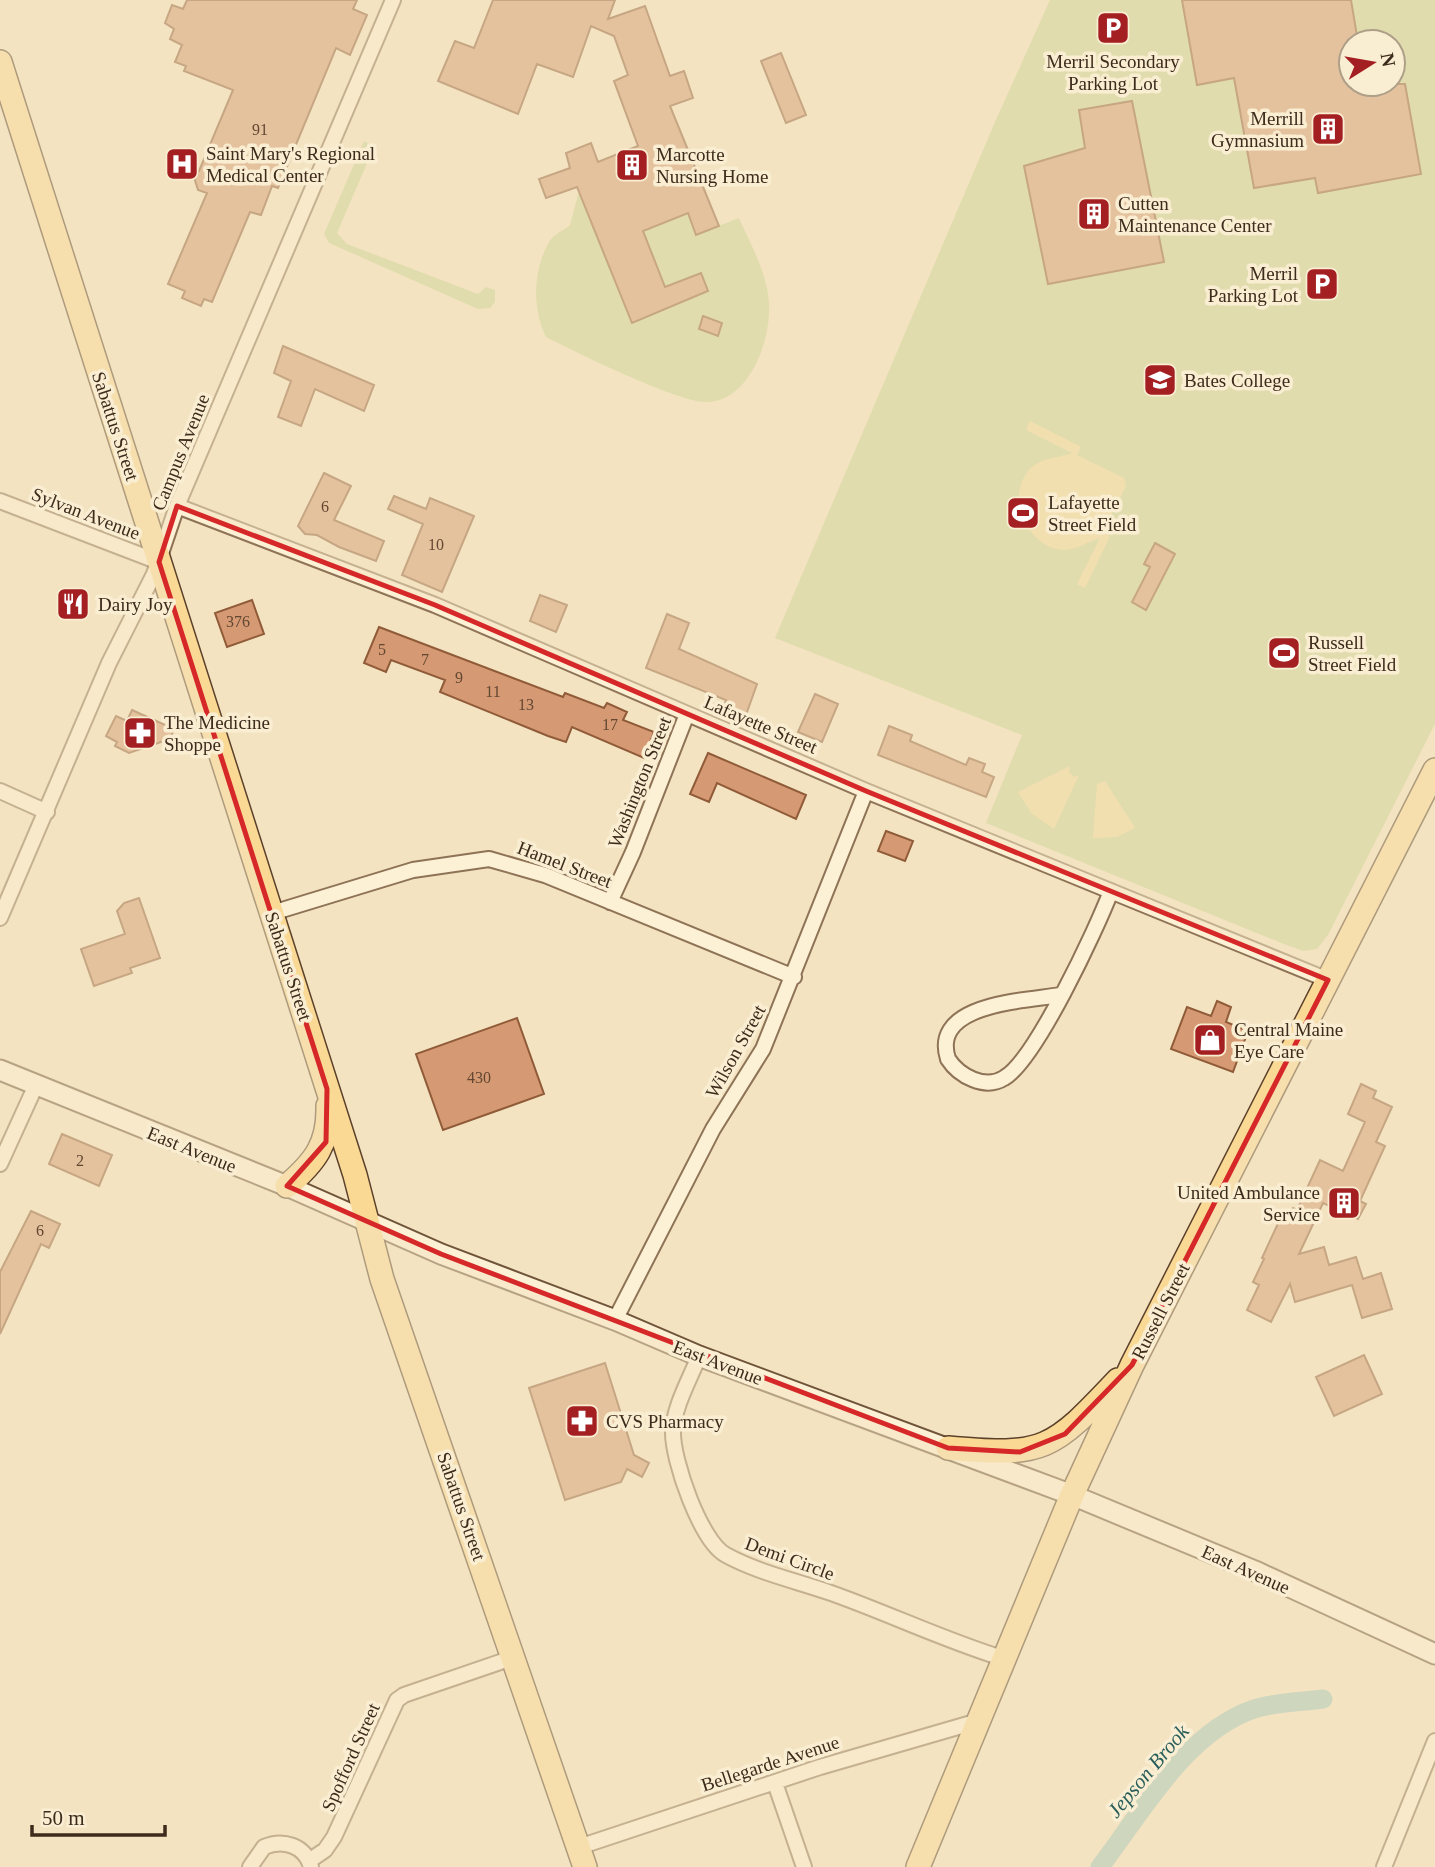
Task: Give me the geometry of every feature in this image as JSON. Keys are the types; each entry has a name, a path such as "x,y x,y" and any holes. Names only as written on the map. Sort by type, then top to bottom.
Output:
{"main road":[{"name":"Sabattus Street","path":"0,62 8,112 159,562 272,913 370,1224 383,1279 516,1657 582,1857"},
{"name":"Russell Street","path":"918,1867 975,1723 1005,1658 1072,1495 1132,1365 1435,770"},
{"name":"East Avenue","path":"0,1070 287,1186 441,1254 615,1320 699,1356 1072,1495 1255,1571 1435,1654"},
{"path":"287,1186 316,1159 326,1142 327,1089"},
{"path":"948,1448 1006,1453 1037,1448 1065,1434 1132,1365"}],"street":[{"name":"Campus Avenue","path":"0,918 115,650 159,562 177,506 393,0"},
{"name":"Sylvan Avenue","path":"0,501 159,562"},
{"name":"Lafayette Street","path":"177,506 435,605 866,791 1328,980"},
{"name":"Washington Street","path":"610,902 633,852 687,714"},
{"path":"0,790 47,812"},
{"name":"Wilson Street","path":"615,1320 713,1129 763,1049 866,791"},
{"name":"Hamel Street","path":"272,913 413,870 489,859 535,871 794,977"},
{"path":"1060,995 991,1006 967,1014 958,1020 948,1039 948,1059 961,1073 979,1082 1004,1079 1020,1066 1060,995 1111,891"},
{"path":"0,1164 36,1084"},
{"name":"Demi Circle","path":"699,1356 673,1432 678,1460 712,1544 724,1555 833,1594 967,1647 1005,1658"},
{"name":"Spofford Street","path":"250,1867 256,1855 274,1843 294,1846 310,1864 325,1850 334,1837 397,1699 516,1657"},
{"name":"Bellegarde Avenue","path":"582,1857 775,1783 975,1723"},
{"path":"1384,1867 1435,1741"},
{"path":"775,1783 804,1867"}],"highlighted area":[{"path":"177,506 435,605 866,791 1328,980 1132,1365 1065,1434 1020,1452 948,1448 441,1254 287,1186 326,1142 327,1089 159,562"}],"green space":[{"name":"Bates College","path":"1050,0 1435,0 1435,724 1328,935 1317,949 1303,951 1284,944 986,823 1022,735 775,638 995,122"},
{"path":"364,141 374,147 337,233 347,244 478,294 486,287 495,290 495,302 490,308 478,309 329,243 324,234"},
{"path":"579,191 633,323 673,306 643,231 688,213 696,235 739,218 766,282 769,319 761,352 754,367 734,392 720,400 692,400 626,375 546,337 538,314 537,277 551,239 570,225"}],"sand":[{"path":"1030,421 1081,447 1077,455 1124,478 1126,486 1103,532 1110,536 1085,588 1077,584 1100,538 1069,550 1050,547 1038,539 1022,516 1020,488 1026,475 1040,462 1072,453 1026,430"},
{"path":"1070,766 1069,772 1074,777 1079,775 1054,829 1032,814 1018,792"},
{"path":"1105,781 1135,828 1117,837 1093,838 1097,784"}],"building":[{"name":"Saint Mary's Regional Medical Center","path":"187,0 357,0 353,9 367,15 350,55 336,48 278,188 272,186 261,215 250,212 212,302 204,299 201,306 182,298 185,291 168,284 207,193 198,190 193,174 199,171 233,90 184,71 186,66 175,62 182,45 170,39 174,29 165,23 172,5 183,9"},
{"name":"Marcotte Nursing Home","path":"493,0 615,0 608,19 645,6 670,76 684,71 693,98 670,106 719,226 696,235 688,213 643,231 665,287 701,273 708,291 632,323 577,187 546,198 539,179 570,168 566,153 591,143 598,162 638,146 614,81 628,75 614,36 591,26 573,77 537,64 518,114 438,81 455,41 474,48"},
{"name":"Merrill Gymnasium","path":"1182,0 1351,0 1356,28 1337,28 1337,98 1407,98 1407,95 1421,174 1318,193 1315,178 1254,188 1234,78 1197,85"},
{"path":"781,53 806,115 786,123 761,61"},
{"name":"Cutten Maintenance Center","path":"1132,101 1164,262 1048,284 1024,166 1085,148 1079,110"},
{"path":"703,316 722,323 718,336 699,329"},
{"path":"283,346 374,385 364,411 315,389 301,426 278,417 291,381 274,373"},
{"path":"324,473 351,486 334,520 384,541 376,561 339,547 317,535 305,534 298,526"},
{"path":"394,496 426,509 430,498 474,516 442,592 402,575 423,524 388,509"},
{"path":"1155,543 1175,554 1146,610 1132,602 1150,567 1144,564"},
{"name":"Dairy Joy","path":"78,590 88,606 68,618 58,601"},
{"path":"540,595 567,605 556,632 530,621"},
{"path":"252,600 264,634 227,647 215,613"},
{"path":"667,614 689,623 679,649 757,684 746,715 724,706 726,700 646,668"},
{"path":"379,627 563,697 565,693 604,708 607,703 627,712 623,720 654,732 644,758 572,727 566,742 548,736 440,692 445,680 391,660 386,672 364,663"},
{"path":"815,694 838,704 822,742 798,732"},
{"name":"The Medicine Shoppe","path":"132,710 174,729 170,739 129,753 115,746 117,742 106,736 116,716 127,721"},
{"path":"889,726 912,735 910,741 966,765 969,758 985,764 982,772 994,777 986,797 878,755"},
{"path":"708,753 806,795 796,819 717,783 709,802 690,794"},
{"path":"886,831 913,841 905,861 878,851"},
{"path":"139,898 160,958 130,968 132,973 94,986 81,949 125,934 117,911 124,903"},
{"name":"Central Maine Eye Care","path":"1217,1001 1231,1007 1226,1022 1248,1031 1233,1072 1171,1049 1187,1007 1211,1016"},
{"path":"517,1018 544,1094 443,1130 416,1054"},
{"name":"United Ambulance Service","path":"1361,1084 1376,1091 1373,1098 1392,1107 1376,1142 1385,1146 1360,1201 1366,1204 1358,1219 1323,1203 1299,1254 1324,1247 1329,1265 1356,1257 1363,1279 1381,1273 1392,1309 1362,1318 1352,1285 1295,1302 1290,1284 1271,1322 1247,1310 1259,1285 1253,1282 1264,1259 1262,1258 1281,1217 1288,1220 1293,1208 1297,1210 1320,1160 1343,1171 1365,1122 1348,1114"},
{"path":"62,1134 112,1155 99,1186 49,1164"},
{"path":"31,1211 60,1224 49,1248 41,1244 0,1334 0,1272"},
{"path":"1364,1355 1382,1394 1334,1416 1316,1377"},
{"name":"CVS Pharmacy","path":"605,1363 634,1455 649,1463 642,1477 627,1469 621,1482 565,1500 529,1388"}],"waterway":[{"name":"Jepson Brook","path":"1100,1867 1167,1776 1207,1736 1230,1720 1254,1709 1323,1699"}],"place":[{"name":"Merril Secondary Parking Lot","path":"1113,28"},
{"name":"Merrill Gymnasium","path":"1328,129"},
{"name":"Saint Mary's Regional Medical Center","path":"182,164"},
{"name":"Marcotte Nursing Home","path":"632,165"},
{"name":"Cutten Maintenance Center","path":"1094,214"},
{"name":"Merril Parking Lot","path":"1322,284"},
{"name":"Bates College","path":"1160,380"},
{"name":"Lafayette Street Field","path":"1023,513"},
{"name":"Dairy Joy","path":"73,604"},
{"name":"Russell Street Field","path":"1284,653"},
{"name":"The Medicine Shoppe","path":"140,733"},
{"name":"Central Maine Eye Care","path":"1210,1040"},
{"name":"United Ambulance Service","path":"1344,1203"},
{"name":"CVS Pharmacy","path":"582,1421"}]}
